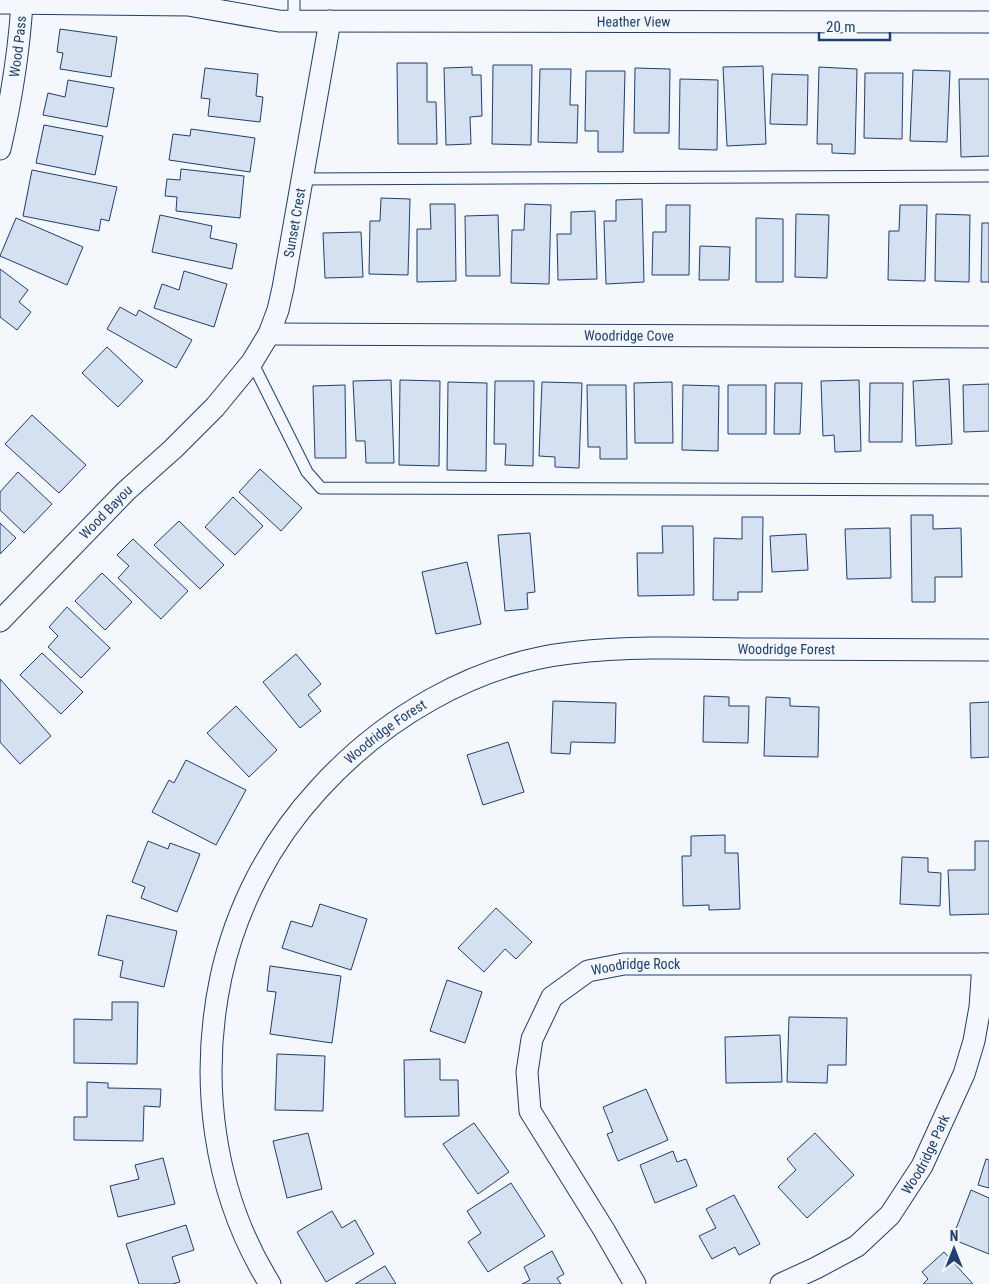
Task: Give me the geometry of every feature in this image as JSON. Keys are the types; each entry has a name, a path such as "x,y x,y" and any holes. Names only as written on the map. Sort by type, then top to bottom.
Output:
{"street":[{"name":"Heather View","path":"0,3 188,5 287,21 989,22"},
{"name":"Wood Pass","path":"0,149 13,91 21,28 22,3"},
{"name":"Sunset Crest","path":"215,407 252,362 269,334 278,310 330,21"},
{"name":"Woodridge Cove","path":"269,334 989,337"},
{"name":"Wood Bayou","path":"0,621 126,492 174,449 215,407"},
{"name":"Woodridge Forest","path":"270,1284 256,1262 238,1222 224,1180 215,1136 211,1083 211,1048 216,1004 225,960 239,918 257,878 279,840 305,804 335,771 368,742 404,716 450,690 482,676 525,662 568,653 634,648 989,650"},
{"name":"Woodridge Rock","path":"635,1284 604,1230 530,1111 527,1072 532,1039 552,997 588,971 624,964 986,964"},
{"name":"Woodridge Park","path":"781,1284 857,1246 890,1215 922,1166 964,1074 974,1041 986,964"}],"lane":[{"path":"287,21 294,0"},
{"path":"302,180 989,176"},
{"path":"252,362 307,472 321,488 989,490"}],"building":[{"path":"60,29 117,37 111,77 60,69 63,53 57,52"},
{"path":"397,63 427,63 427,102 436,102 437,144 398,144"},
{"path":"493,65 532,65 531,145 492,144"},
{"path":"763,66 766,144 727,146 723,67"},
{"path":"472,67 472,75 481,75 482,116 470,117 471,144 446,145 444,68"},
{"path":"819,67 857,69 855,154 832,153 832,144 817,144"},
{"path":"205,68 258,74 256,96 263,97 260,122 208,116 210,99 201,98"},
{"path":"635,68 670,69 669,133 634,133"},
{"path":"540,69 571,69 570,105 578,105 577,143 538,142"},
{"path":"913,70 950,71 947,142 910,141"},
{"path":"586,71 625,71 623,152 598,152 598,131 585,131"},
{"path":"865,73 903,73 902,139 864,138"},
{"path":"772,74 808,75 807,125 770,124"},
{"path":"680,79 718,80 717,150 679,149"},
{"path":"959,79 989,79 989,156 961,157"},
{"path":"68,80 114,88 107,127 43,115 48,93 65,97"},
{"path":"44,125 103,136 95,175 36,163"},
{"path":"191,129 255,138 250,172 169,160 173,134 190,136"},
{"path":"181,169 244,176 240,218 176,211 177,197 165,196 167,179 180,180"},
{"path":"32,170 117,187 109,221 101,219 99,231 23,216"},
{"path":"381,198 410,199 408,275 369,274 370,221 380,221"},
{"path":"642,199 644,282 606,284 604,221 616,221 616,200"},
{"path":"430,204 455,204 456,281 417,282 417,229 431,229"},
{"path":"525,204 551,205 549,284 511,283 512,230 524,230"},
{"path":"666,205 690,205 689,275 652,275 653,232 666,232"},
{"path":"900,205 927,205 925,281 888,280 889,231 899,231"},
{"path":"595,211 597,279 558,280 557,234 571,234 571,212"},
{"path":"796,214 829,215 827,278 795,277"},
{"path":"936,214 970,215 969,282 935,281"},
{"path":"160,215 212,226 210,238 237,244 232,269 152,252"},
{"path":"498,215 500,276 466,276 465,216"},
{"path":"16,218 83,247 67,285 0,256"},
{"path":"756,218 783,219 783,282 756,282"},
{"path":"982,223 989,223 989,282 981,282"},
{"path":"361,232 363,277 325,278 323,233"},
{"path":"700,246 730,247 729,280 699,280"},
{"path":"0,269 28,290 19,302 31,312 17,330 0,317"},
{"path":"184,271 227,284 214,327 154,308 162,284 179,290"},
{"path":"120,307 136,316 139,310 192,340 176,368 107,329"},
{"path":"107,347 143,381 118,407 82,373"},
{"path":"949,379 952,444 916,446 913,381"},
{"path":"391,380 394,463 366,463 365,441 356,441 353,381"},
{"path":"400,380 440,381 439,466 399,465"},
{"path":"859,380 861,451 835,452 834,435 823,436 821,381"},
{"path":"495,381 534,381 533,466 505,465 506,444 494,444"},
{"path":"448,382 487,383 486,471 447,470"},
{"path":"542,382 582,383 579,468 555,467 555,457 539,456"},
{"path":"672,382 673,443 635,443 634,383"},
{"path":"775,383 802,383 800,434 774,434"},
{"path":"870,383 903,383 902,442 869,442"},
{"path":"989,384 989,431 964,432 963,385"},
{"path":"345,385 346,458 315,458 313,386"},
{"path":"587,385 626,385 627,459 600,459 600,447 588,447"},
{"path":"683,385 719,386 718,451 682,450"},
{"path":"728,385 766,385 766,434 728,434"},
{"path":"32,415 86,465 59,493 5,444"},
{"path":"260,469 302,508 281,531 239,492"},
{"path":"18,472 52,504 24,533 0,510 0,492"},
{"path":"233,497 263,526 235,555 205,527"},
{"path":"911,515 933,515 933,529 961,528 962,577 935,577 935,602 912,602"},
{"path":"742,517 763,517 762,592 738,592 738,600 713,600 714,538 742,539"},
{"path":"179,521 224,565 200,589 154,545"},
{"path":"0,523 16,538 0,554"},
{"path":"662,526 693,526 694,595 638,596 637,553 663,553"},
{"path":"890,528 891,578 847,579 845,529"},
{"path":"530,533 535,592 527,593 528,609 505,611 498,535"},
{"path":"806,534 808,570 772,572 770,536"},
{"path":"133,539 188,591 161,619 118,578 129,566 117,555"},
{"path":"467,562 481,624 436,634 422,572"},
{"path":"102,573 132,602 105,630 75,601"},
{"path":"67,607 110,648 81,678 48,647 58,636 49,627"},
{"path":"42,653 83,692 61,714 20,675"},
{"path":"296,654 321,684 308,695 321,711 300,728 263,682"},
{"path":"0,679 51,736 20,764 0,742"},
{"path":"704,696 729,697 729,706 749,706 748,743 703,742"},
{"path":"766,697 790,698 790,706 819,707 818,757 764,756"},
{"path":"553,701 616,703 615,743 571,742 570,754 551,753"},
{"path":"989,702 989,757 971,758 970,703"},
{"path":"236,706 277,750 249,777 207,733"},
{"path":"508,742 524,792 483,805 467,755"},
{"path":"186,760 246,790 216,845 152,812 169,780 174,783"},
{"path":"725,835 725,853 738,853 740,909 709,910 709,905 683,906 682,856 691,856 691,836"},
{"path":"148,841 168,849 170,843 200,854 177,912 141,898 145,887 132,882"},
{"path":"975,841 989,841 989,914 950,915 948,870 975,870"},
{"path":"902,857 928,858 928,872 941,873 940,906 900,904"},
{"path":"320,904 367,919 351,970 282,948 291,921 312,927"},
{"path":"496,908 532,942 516,959 505,949 484,972 458,948"},
{"path":"107,915 177,931 164,987 120,977 123,961 98,955"},
{"path":"270,966 341,976 332,1043 270,1034 276,992 267,991"},
{"path":"447,980 482,992 465,1043 430,1031"},
{"path":"112,1002 138,1002 137,1064 74,1063 74,1019 112,1020"},
{"path":"789,1017 847,1018 846,1065 828,1065 827,1083 787,1082"},
{"path":"780,1035 782,1082 726,1083 725,1037"},
{"path":"277,1054 325,1056 323,1111 275,1110"},
{"path":"440,1059 440,1080 458,1080 459,1116 405,1117 404,1060"},
{"path":"87,1082 108,1083 108,1088 161,1089 160,1107 144,1106 143,1141 74,1140 74,1117 87,1117"},
{"path":"646,1089 668,1140 618,1161 607,1134 613,1132 603,1107"},
{"path":"474,1123 509,1172 478,1194 443,1144"},
{"path":"308,1133 322,1189 287,1198 273,1141"},
{"path":"815,1133 854,1175 807,1218 778,1187 796,1170 787,1159"},
{"path":"673,1151 677,1162 686,1159 697,1186 655,1203 640,1165"},
{"path":"163,1158 175,1204 118,1217 110,1186 139,1179 135,1165"},
{"path":"986,1159 989,1160 989,1188 978,1185"},
{"path":"511,1183 545,1236 488,1272 468,1242 481,1233 467,1211"},
{"path":"971,1190 989,1198 989,1254 952,1239"},
{"path":"734,1195 760,1244 739,1255 735,1247 712,1259 699,1236 716,1228 706,1209"},
{"path":"332,1211 342,1228 355,1220 374,1254 326,1282 297,1232"},
{"path":"186,1225 194,1250 172,1257 180,1282 172,1284 139,1284 126,1244"},
{"path":"552,1251 564,1274 557,1278 561,1284 522,1284 530,1280 524,1267"},
{"path":"944,1252 973,1284 923,1284 928,1279 922,1272"},
{"path":"385,1266 396,1284 355,1284"}]}
